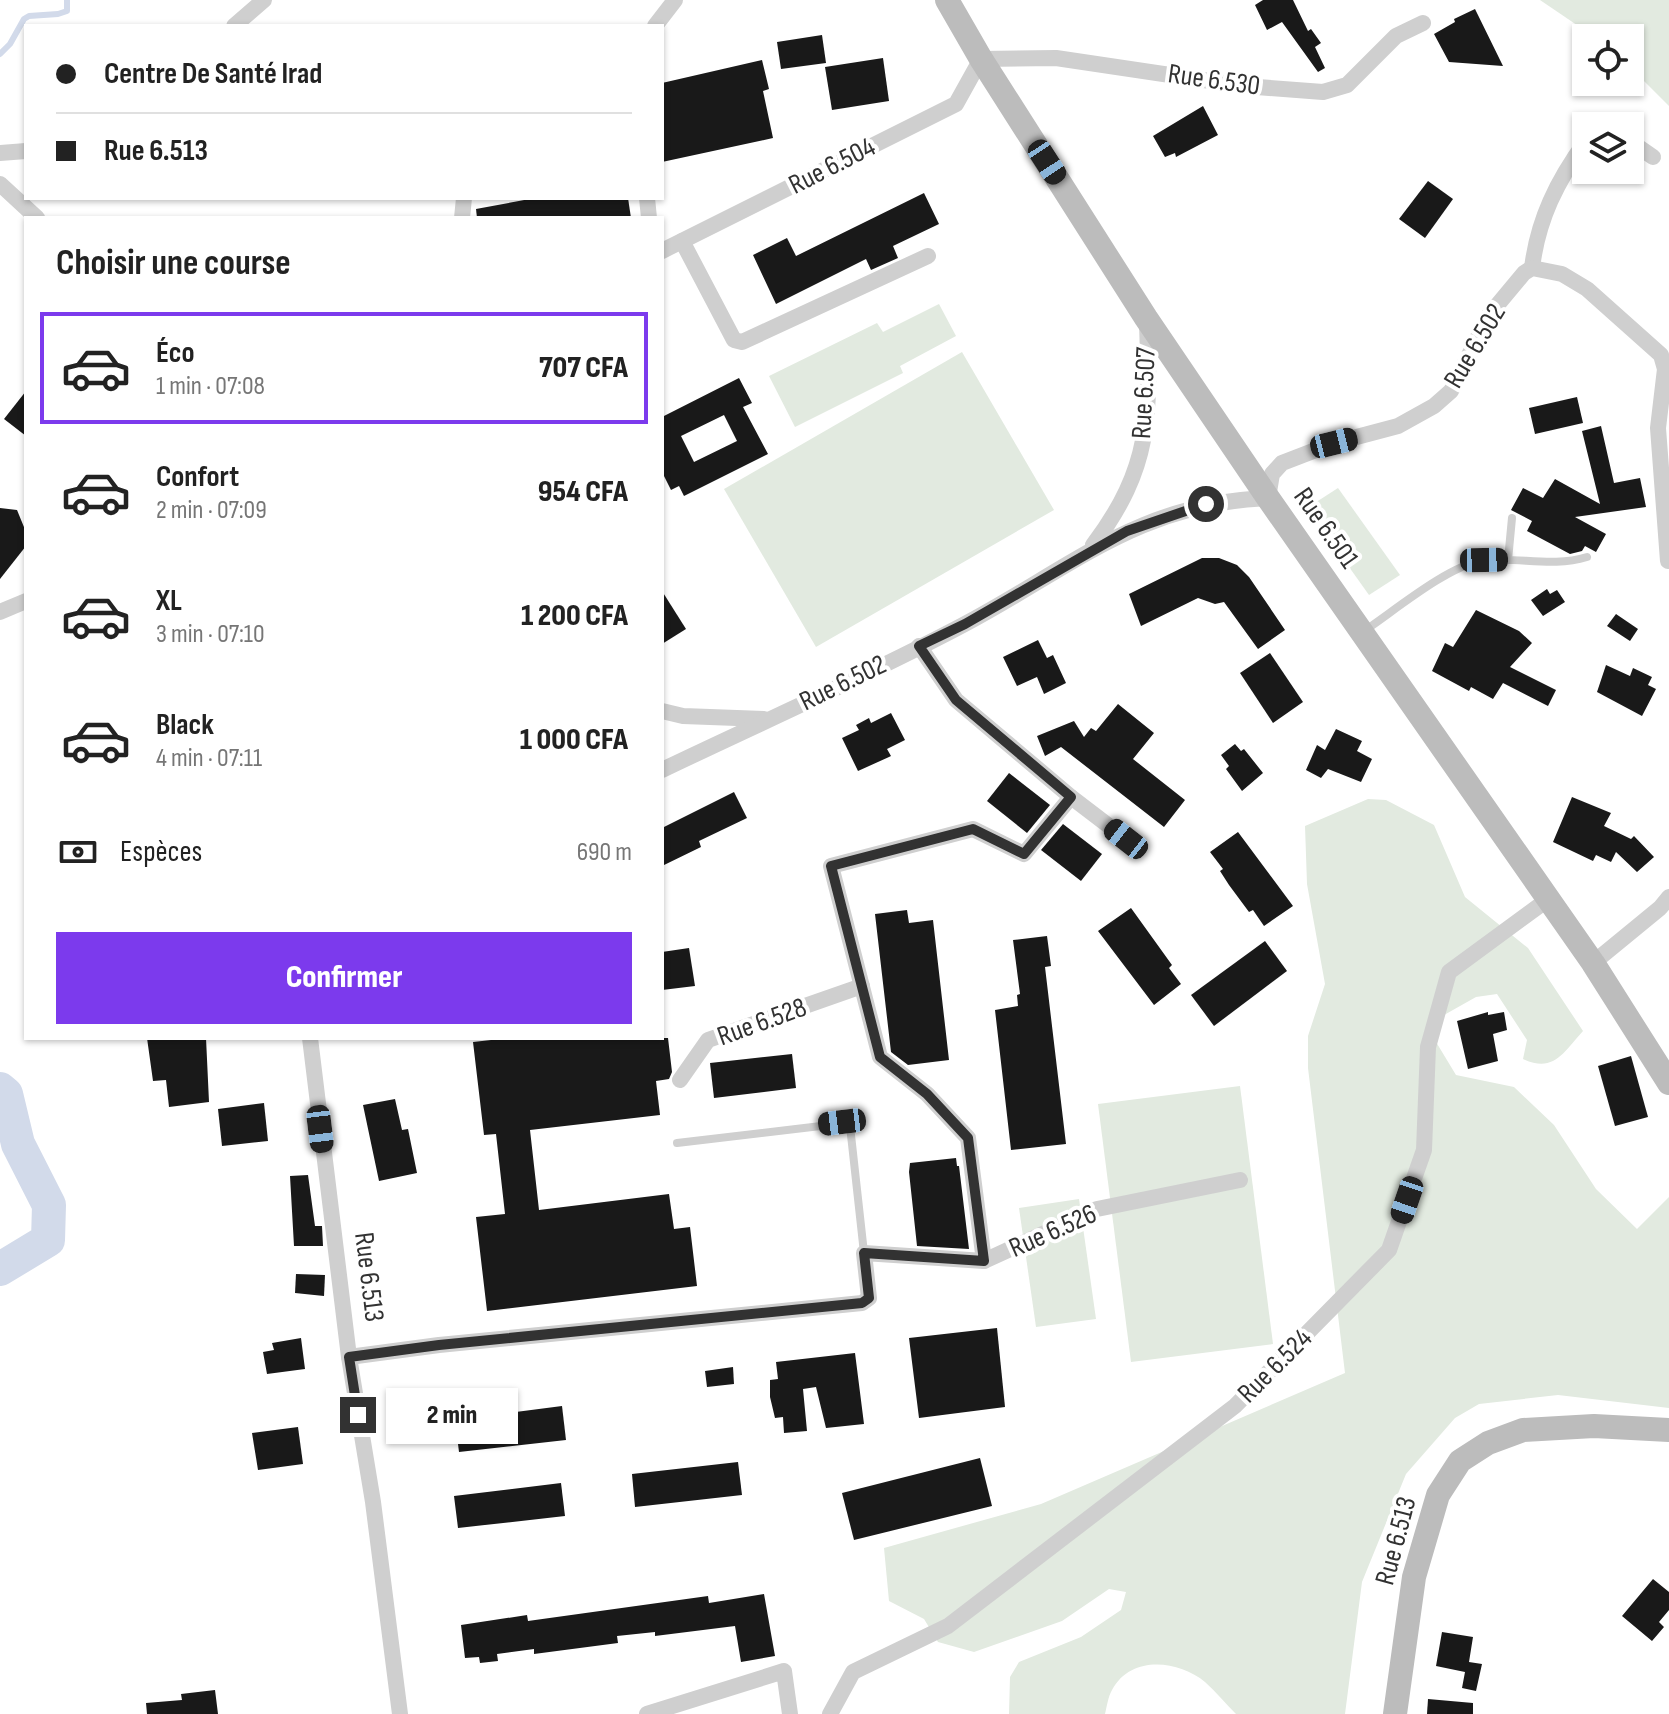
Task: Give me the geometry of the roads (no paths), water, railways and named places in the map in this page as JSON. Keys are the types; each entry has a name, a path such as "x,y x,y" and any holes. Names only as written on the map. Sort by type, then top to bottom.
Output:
{"street":[{"path":"236,24 264,0"},
{"path":"657,24 675,0"},
{"name":"Rue 6.501","path":"947,0 981,59 1146,318 1593,963 1669,1083"},
{"name":"Rue 6.530","path":"981,59 1056,58 1244,86 1323,92 1347,85 1396,36 1423,23"},
{"name":"Rue 6.504","path":"664,250 956,104 981,59"},
{"path":"0,153 24,151"},
{"path":"1644,151 1653,157"},
{"path":"1572,161 1543,215 1532,268 1562,274 1587,289 1661,355 1665,369 1658,428 1668,561"},
{"path":"0,184 35,216"},
{"path":"682,241 734,340 747,341 928,256"},
{"name":"Rue 6.502","path":"664,769 965,624 1127,531 1174,513 1230,500 1268,498 1272,474 1282,463 1334,443 1398,426 1434,406 1451,391 1489,315 1524,273 1532,268"},
{"name":"Rue 6.507","path":"1090,550 1108,526 1135,475 1144,445 1149,380 1146,318"},
{"path":"0,612 24,602"},
{"path":"919,646 956,700 1126,839"},
{"path":"664,711 683,716 769,719"},
{"path":"984,1261 968,1138 927,1094 880,1057 831,866 973,829 1024,854 1071,797"},
{"path":"1593,963 1660,908 1669,897"},
{"name":"Rue 6.524","path":"830,1714 853,1672 948,1626 1235,1406 1389,1250 1424,1150 1428,1047 1449,972 1547,900"},
{"name":"Rue 6.528","path":"680,1080 708,1040 862,986"},
{"name":"Rue 6.513","path":"310,1040 349,1357 373,1502 400,1714"},
{"name":"Rue 6.526","path":"864,1253 984,1261 1097,1209 1240,1180"},
{"path":"349,1357 439,1345 862,1303 869,1298 864,1253"},
{"name":"Rue 6.513","path":"1395,1714 1414,1577 1438,1495 1460,1461 1488,1443 1523,1430 1594,1426 1669,1430"},
{"path":"647,1714 784,1671 790,1714"}],"lane":[{"path":"1508,560 1512,518"},
{"path":"1363,632 1460,568 1484,560 1544,563 1587,557"},
{"path":"677,1143 842,1122 850,1126 864,1253"}],"waterway":[{"path":"0,54 10,44 24,19 67,11 67,0"},
{"path":"0,1089 6,1094 18,1144 49,1205 48,1240 0,1269"}]}
